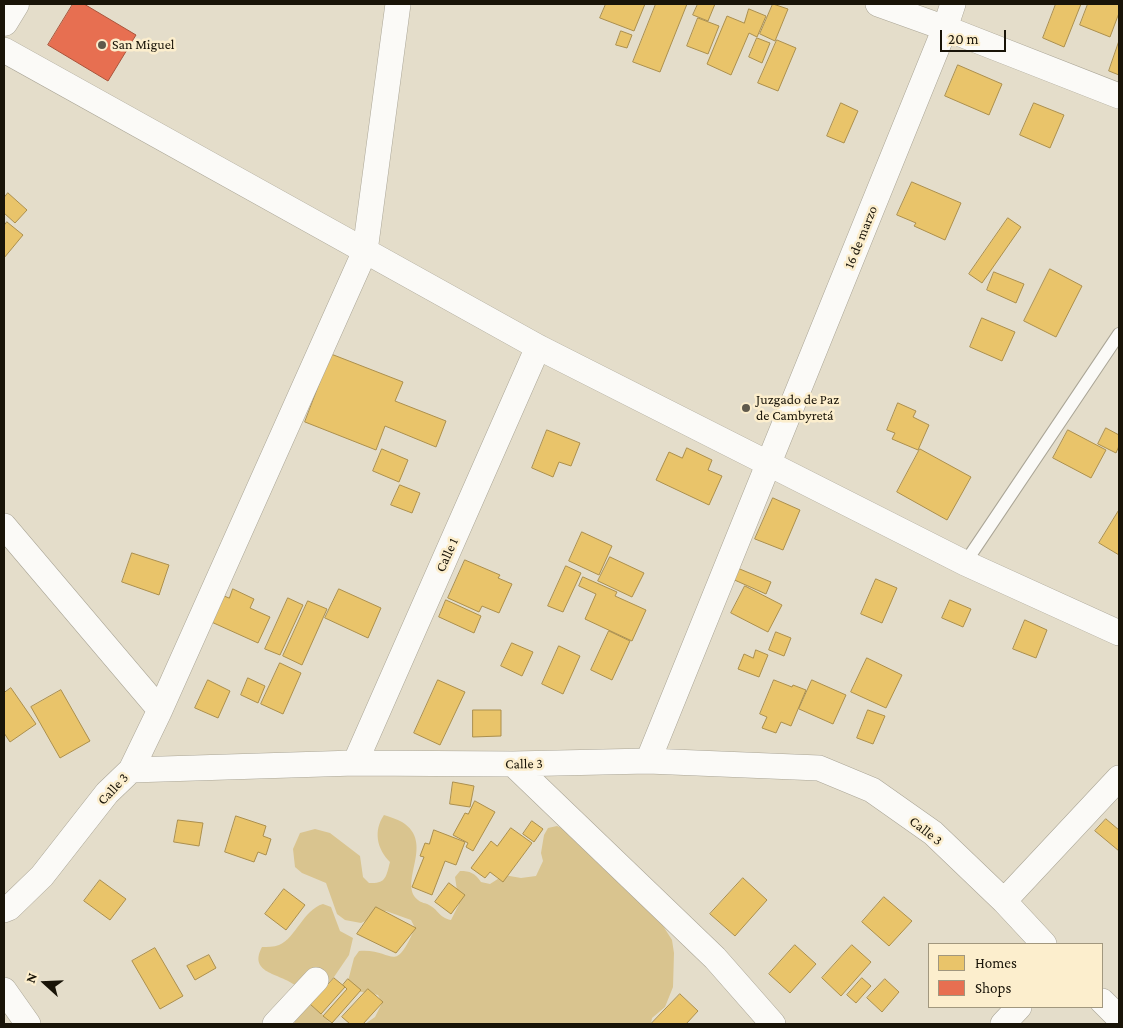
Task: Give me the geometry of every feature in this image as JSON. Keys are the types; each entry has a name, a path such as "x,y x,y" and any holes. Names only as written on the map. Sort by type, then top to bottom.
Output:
{"main road":[{"path":"4,22 15,4"}],"street":[{"path":"131,770 160,710 365,251 398,4"},
{"path":"878,4 1119,96"},
{"name":"16 de marzo","path":"648,761 945,28 953,4"},
{"path":"4,50 538,347 768,467 965,563 1119,633"},
{"name":"Calle 1","path":"355,763 538,347"},
{"path":"4,526 160,710"},
{"name":"Calle 3","path":"4,910 9,908 42,876 107,793 131,770 355,763 512,764 648,761 819,768 872,790 932,833 1004,901 1043,943"},
{"path":"512,764 715,958 773,1024"},
{"path":"1004,901 1119,778"},
{"path":"276,1024 316,980"},
{"path":"4,990 28,1024"},
{"path":"1103,1002 1119,1018"},
{"path":"1003,1024 1018,1008"}],"lane":[{"path":"965,563 1119,334"}],"shaded area":[{"path":"384,815 402,822 412,831 416,841 411,884 413,893 419,901 428,904 443,917 451,920 459,904 455,877 460,871 472,873 481,882 490,884 504,875 521,878 536,876 543,861 541,853 544,835 548,828 557,826 573,833 660,921 672,940 674,953 673,987 665,1007 652,1018 651,1024 365,1024 375,1017 382,1003 378,995 351,990 348,981 354,958 359,951 371,951 392,957 397,956 408,943 415,928 411,920 386,911 377,913 361,923 345,920 337,914 326,883 302,873 295,867 293,849 300,833 315,829 330,833 360,856 363,877 369,883 382,881 386,876 390,862 379,846 378,840 378,827"},
{"path":"323,904 331,907 340,931 353,938 349,955 334,977 321,989 317,1008 331,1024 295,1024 292,1013 297,987 263,968 259,963 259,956 262,947 277,946 285,941 310,912"}],"building: Homes":[{"path":"606,4 645,4 634,31 600,18"},
{"path":"656,4 687,4 660,72 633,62"},
{"path":"698,4 715,4 708,21 693,15"},
{"path":"773,4 788,9 775,41 760,34"},
{"path":"1056,4 1081,4 1064,47 1043,38"},
{"path":"1088,4 1119,4 1119,13 1110,37 1080,25"},
{"path":"749,9 766,16 757,37 749,33 731,75 707,64 727,16 744,23"},
{"path":"698,18 719,26 708,54 687,46"},
{"path":"621,31 632,35 627,48 616,45"},
{"path":"757,38 770,43 762,63 749,57"},
{"path":"777,40 796,48 778,91 758,83"},
{"path":"1119,41 1119,75 1109,71"},
{"path":"958,65 1002,84 989,115 945,96"},
{"path":"841,103 858,111 844,143 827,136"},
{"path":"1034,103 1064,115 1050,148 1020,135"},
{"path":"912,182 961,203 945,240 914,226 916,223 897,215"},
{"path":"8,193 27,210 15,223 4,213 4,198"},
{"path":"1008,218 1021,227 982,283 969,274"},
{"path":"7,222 23,235 4,258 4,226"},
{"path":"1050,269 1082,286 1056,337 1024,321"},
{"path":"994,272 1024,284 1016,303 987,290"},
{"path":"982,318 1015,332 1002,361 970,347"},
{"path":"331,354 403,382 395,401 446,421 436,447 385,426 376,450 305,422"},
{"path":"898,403 916,411 913,417 929,425 918,450 892,439 895,433 887,430"},
{"path":"1106,428 1119,435 1119,446 1116,453 1098,444"},
{"path":"547,430 580,443 571,466 559,462 553,477 532,468"},
{"path":"1068,430 1106,450 1091,478 1053,458"},
{"path":"687,448 712,460 708,470 722,476 709,505 656,480 669,452 682,458"},
{"path":"382,449 408,460 399,482 373,471"},
{"path":"920,449 971,477 947,520 897,492"},
{"path":"400,485 420,493 412,513 391,505"},
{"path":"773,498 800,510 783,550 755,539"},
{"path":"1119,510 1119,555 1099,543"},
{"path":"582,532 612,546 599,575 569,561"},
{"path":"132,553 169,565 159,595 122,582"},
{"path":"610,557 644,573 632,597 598,581"},
{"path":"465,560 500,575 498,578 512,584 499,613 482,606 479,612 448,598"},
{"path":"566,566 581,573 563,612 548,606"},
{"path":"735,567 771,582 766,594 730,578"},
{"path":"583,577 617,592 615,596 646,610 632,641 585,619 596,594 579,586"},
{"path":"876,579 897,588 882,623 861,614"},
{"path":"745,586 782,605 768,632 731,613"},
{"path":"233,589 254,599 250,608 270,617 258,643 207,620 219,594 229,598"},
{"path":"339,589 381,608 368,638 325,618"},
{"path":"288,598 303,605 280,655 265,649"},
{"path":"446,600 481,616 474,633 439,617"},
{"path":"950,600 971,609 963,627 942,618"},
{"path":"308,601 327,609 302,665 283,656"},
{"path":"1025,620 1047,630 1036,658 1013,649"},
{"path":"609,631 630,641 612,680 591,670"},
{"path":"776,632 791,638 784,656 769,650"},
{"path":"512,643 533,652 522,676 501,666"},
{"path":"559,646 580,656 563,694 542,684"},
{"path":"756,650 768,655 759,677 738,669 744,654 753,658"},
{"path":"867,658 902,675 886,708 851,692"},
{"path":"280,663 301,673 283,714 261,704"},
{"path":"248,678 265,686 258,703 241,695"},
{"path":"208,680 230,691 218,718 195,708"},
{"path":"438,680 465,692 440,745 414,733"},
{"path":"774,680 806,690 791,726 781,722 776,733 762,728 767,717 760,714"},
{"path":"812,680 846,695 833,724 799,709"},
{"path":"11,688 36,724 10,742 4,733 4,693"},
{"path":"61,690 90,741 60,758 31,707"},
{"path":"473,710 501,710 501,736 473,737"},
{"path":"868,710 885,716 873,744 857,738"},
{"path":"453,782 474,786 470,807 450,804"},
{"path":"475,801 495,812 473,851 466,847 468,843 453,835 465,813 468,814"},
{"path":"236,816 266,826 263,836 271,839 266,855 258,852 254,862 225,852"},
{"path":"1106,819 1119,830 1119,851 1095,831"},
{"path":"178,820 203,823 199,846 174,842"},
{"path":"532,821 543,829 534,842 523,834"},
{"path":"511,828 532,843 503,882 490,872 485,878 471,868 491,841 497,846"},
{"path":"434,830 465,842 456,865 445,861 432,895 412,887 424,857 420,856 425,843 429,844"},
{"path":"743,878 767,900 735,936 710,914"},
{"path":"100,880 126,899 110,920 84,901"},
{"path":"449,883 465,895 451,914 435,902"},
{"path":"284,889 305,905 286,930 265,914"},
{"path":"884,897 912,921 889,946 862,922"},
{"path":"376,907 416,928 396,953 357,934"},
{"path":"795,945 816,964 790,993 769,974"},
{"path":"852,945 871,962 841,996 822,978"},
{"path":"155,948 183,996 160,1009 132,961"},
{"path":"209,955 216,968 195,980 187,966"},
{"path":"334,978 345,987 321,1014 310,1004"},
{"path":"862,978 871,986 856,1003 847,995"},
{"path":"348,979 361,990 332,1023 323,1016 347,989 343,985"},
{"path":"885,979 899,992 882,1012 867,998"},
{"path":"368,989 383,1002 363,1024 350,1024 342,1017"},
{"path":"680,994 698,1011 686,1024 651,1024"}],"building: Shops":[{"path":"73,4 84,4 136,35 108,81 48,45"}],"place":[{"name":"San Miguel","path":"102,45"},
{"name":"Juzgado de Paz de Cambyretá","path":"746,408"}]}
